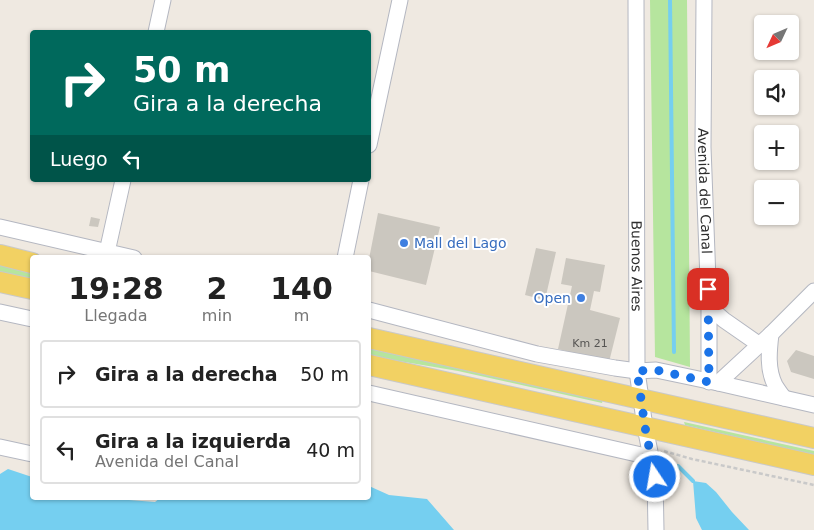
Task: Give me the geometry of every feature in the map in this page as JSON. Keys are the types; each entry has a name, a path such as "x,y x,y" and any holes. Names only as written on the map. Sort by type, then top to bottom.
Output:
{"main road":[{"path":"0,255 30,262"},
{"path":"0,282 30,289"},
{"path":"371,338 814,438"},
{"path":"371,366 648,443 814,465"}],"street":[{"path":"156,30 163,0"},
{"path":"371,136 400,0"},
{"name":"Buenos Aires","path":"636,0 637,371 655,477 656,530"},
{"name":"Avenida del Canal","path":"704,0 703,147 714,382"},
{"path":"107,252 123,182"},
{"path":"346,255 361,182"},
{"path":"0,227 120,255"},
{"path":"714,382 760,345 814,290"},
{"path":"709,307 760,345"},
{"path":"371,311 537,354 637,371 656,370 814,405"},
{"path":"0,312 30,318"},
{"path":"771,334 770,365 775,385 784,398"},
{"path":"513,371 537,354"},
{"path":"371,393 648,443"},
{"path":"0,447 30,454"}],"path":[{"path":"648,443 669,453 692,459 814,485"}],"green space":[{"path":"650,0 687,0 690,367 655,357"},
{"path":"0,265 30,272 30,284 0,276"},
{"path":"371,347 603,399 602,403 458,371 371,356"},
{"path":"684,422 814,451 814,455 685,425"}],"water":[{"path":"8,469 30,476 30,500 129,500 155,502 158,500 371,500 371,487 389,495 427,499 454,530 0,530 0,474"},
{"path":"693,481 706,483 749,530 702,530 696,518"}],"building":[{"name":"Mall del Lago","path":"378,213 440,227 426,285 371,271 370,255"},
{"path":"91,217 100,219 98,227 89,226"},
{"path":"536,248 556,252 545,300 525,295"},
{"path":"566,258 605,265 600,292 594,291 590,310 620,318 609,362 558,349 572,286 561,284"},
{"path":"796,350 814,356 814,379 791,372 787,361"}],"waterway":[{"path":"670,0 674,352"},
{"path":"678,466 693,481"}],"place":[{"name":"Mall del Lago","path":"404,243"},
{"name":"Open","path":"581,298"}],"route":[{"path":"655,477 650,457 637,371 656,370 709,382 708,289"}]}
